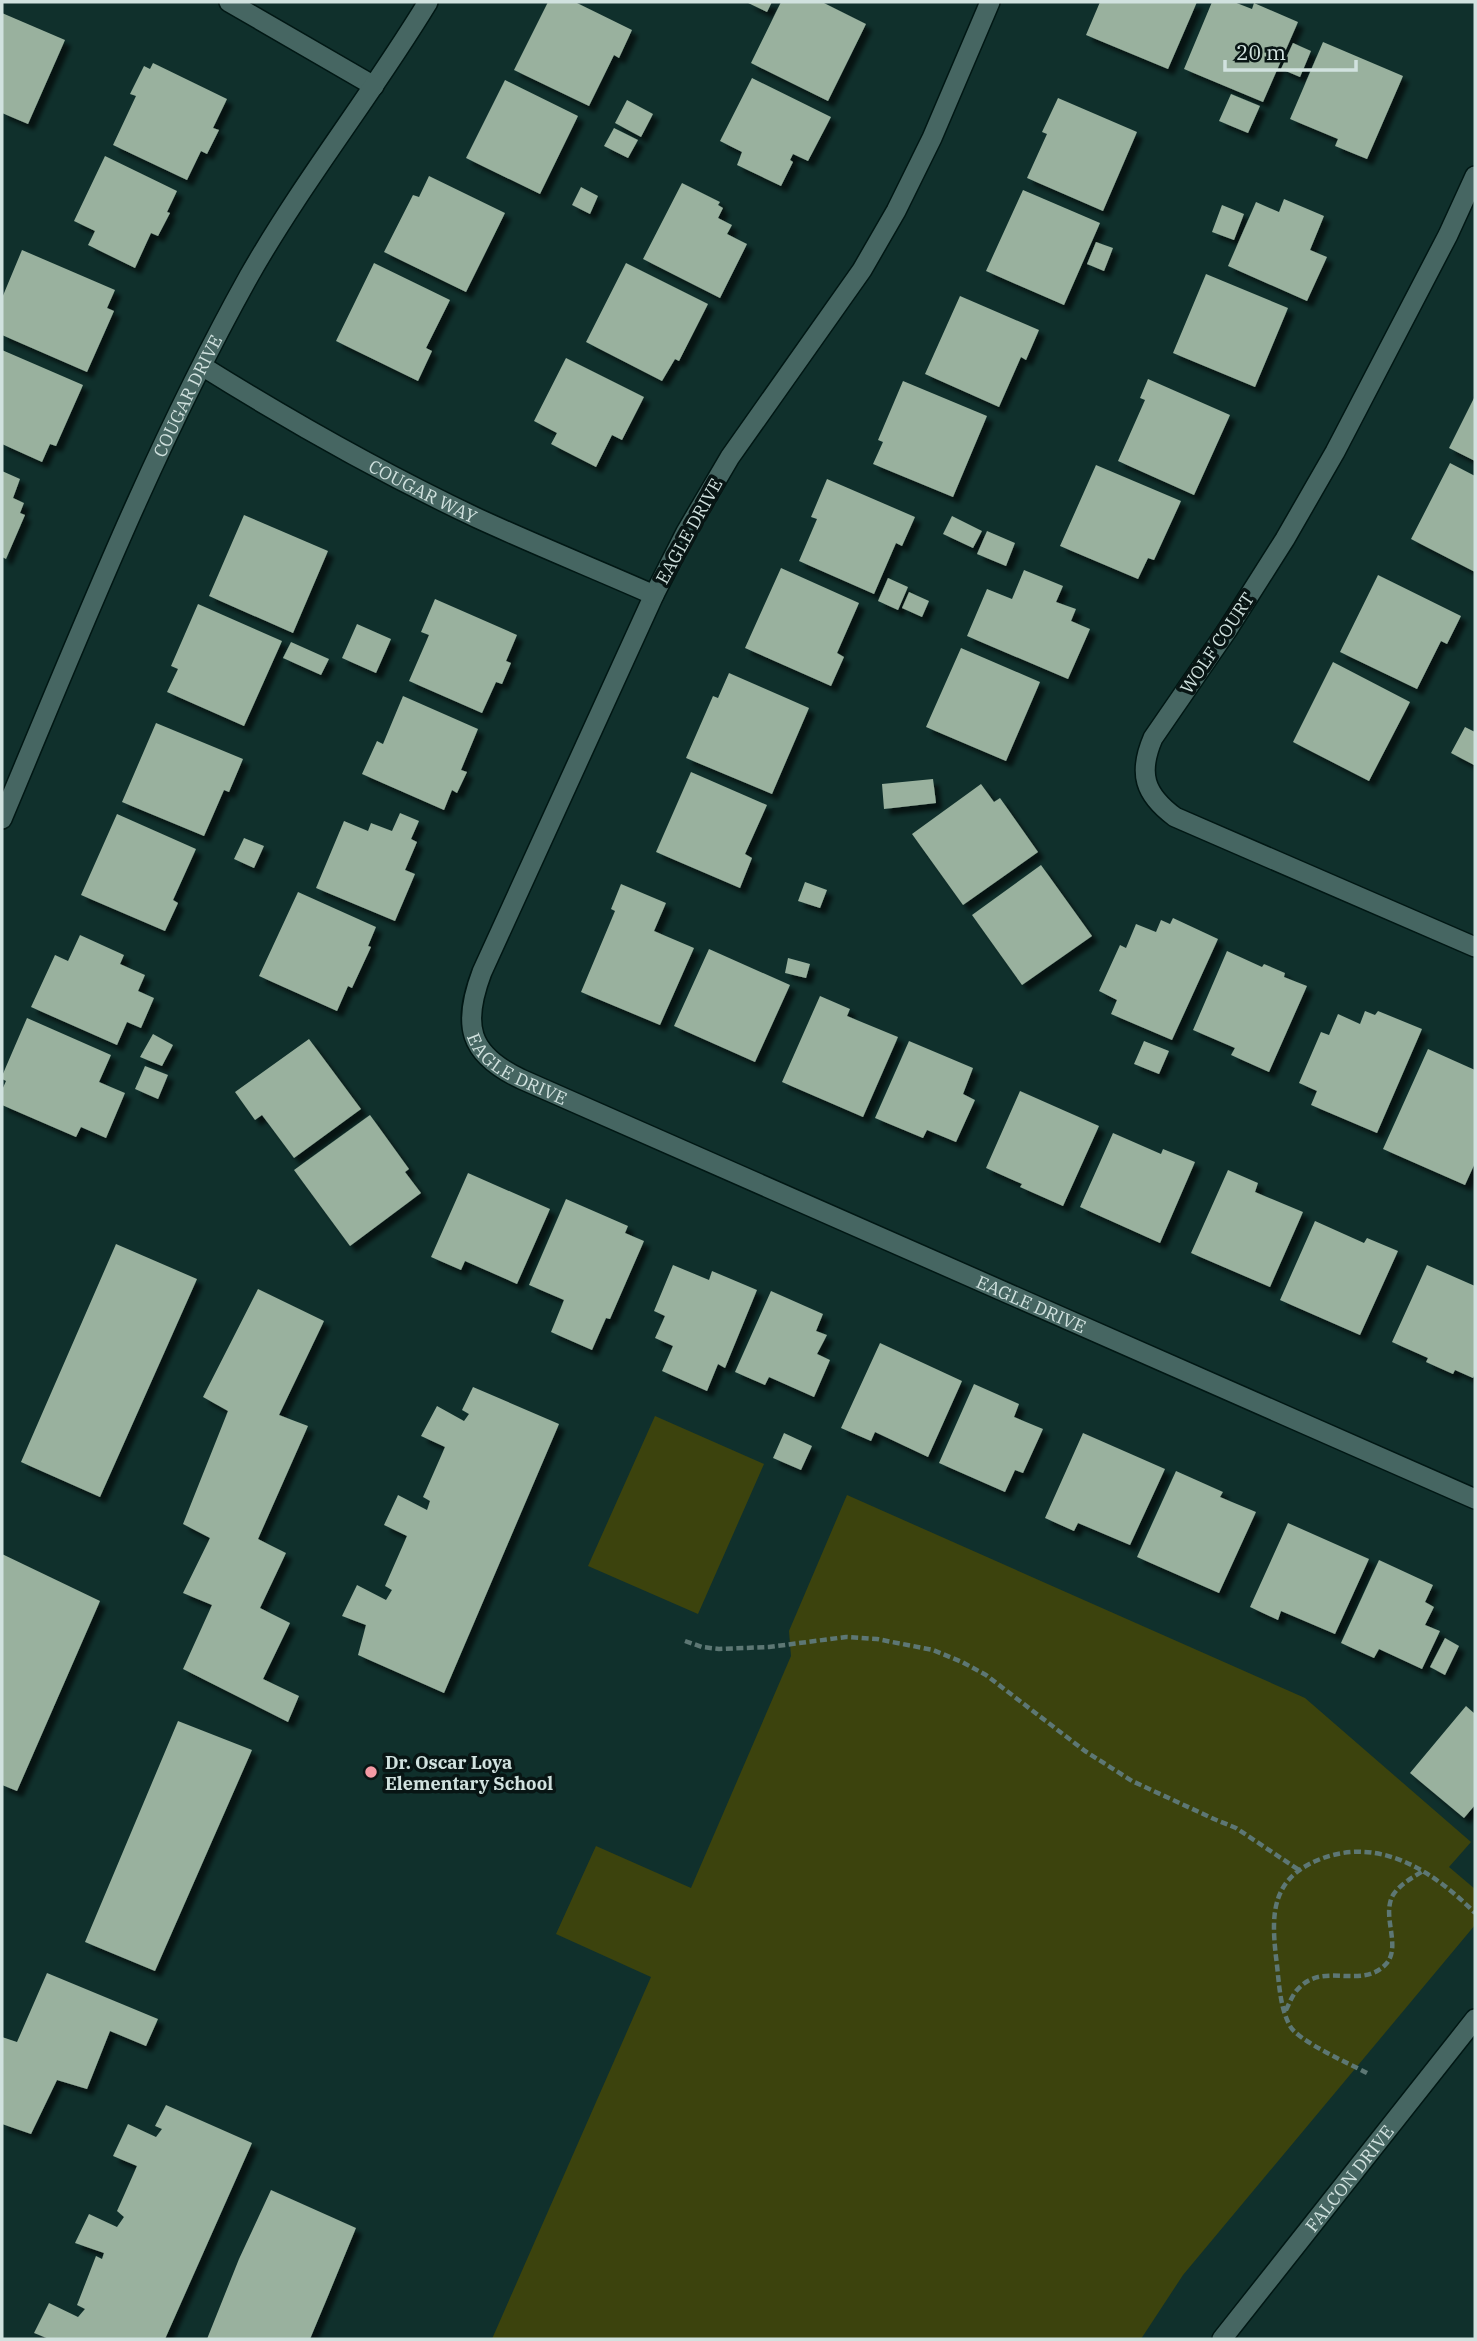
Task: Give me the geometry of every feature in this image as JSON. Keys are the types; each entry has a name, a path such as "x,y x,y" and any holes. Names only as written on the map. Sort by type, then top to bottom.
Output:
{"street":[{"path":"229,2 374,86"},
{"name":"COUGAR DRIVE","path":"2,819 98,590 202,366 284,217 428,2"},
{"name":"EAGLE DRIVE","path":"990,2 932,138 896,211 862,270 730,457 654,595 473,996 471,1008 474,1032 479,1046 495,1066 521,1079 1475,1499"},
{"name":"WOLF COURT","path":"1475,176 1448,235 1335,452 1285,539 1228,629 1159,728 1145,755 1145,775 1149,791 1159,805 1175,817 1475,947"},
{"name":"COUGAR WAY","path":"202,366 269,408 414,486 478,518 654,595"},
{"name":"FALCON DRIVE","path":"1222,2339 1475,2019"}],"path":[{"path":"685,1641 719,1649 790,1645 846,1637 877,1639 933,1650 986,1675 1085,1751 1132,1781 1236,1828 1299,1870"},
{"path":"1367,2073 1302,2038 1290,2026 1279,1979 1273,1915 1281,1888 1310,1863 1343,1852 1365,1852 1385,1855 1423,1871 1454,1892 1475,1913"},
{"path":"1285,2011 1299,1987 1312,1979 1334,1974 1366,1977 1386,1964 1391,1950 1391,1898 1399,1887 1423,1871"}],"green space":[{"path":"655,1416 764,1464 698,1614 588,1566"},
{"path":"847,1495 1305,1698 1471,1842 1449,1867 1475,1889 1475,1925 1183,2275 1141,2339 492,2339 651,1977 556,1934 596,1846 691,1888 791,1656 789,1631"}],"building":[{"path":"548,2 575,2 632,30 619,58 614,55 589,106 514,70"},
{"path":"746,2 772,2 767,12"},
{"path":"781,2 822,2 866,24 828,101 751,63"},
{"path":"1100,2 1197,2 1168,69 1086,35"},
{"path":"1212,2 1234,2 1252,9 1254,3 1298,22 1263,102 1184,69"},
{"path":"2,13 65,40 28,124 2,113"},
{"path":"1323,42 1403,76 1367,159 1335,146 1338,139 1290,119"},
{"path":"1293,43 1311,51 1300,77 1281,69"},
{"path":"153,63 227,99 213,128 219,130 207,154 201,151 187,180 113,145 136,96 130,94 144,66 150,69"},
{"path":"752,78 831,117 808,161 793,154 790,160 793,162 781,186 737,165 742,152 720,141"},
{"path":"505,80 578,116 540,194 466,158"},
{"path":"1231,94 1260,106 1248,133 1219,121"},
{"path":"1058,98 1137,132 1103,211 1027,178 1047,134 1042,132"},
{"path":"627,100 653,114 641,137 615,123"},
{"path":"614,128 638,140 628,158 604,146"},
{"path":"105,156 177,191 167,212 170,213 158,236 151,233 135,268 88,245 95,231 74,221"},
{"path":"429,176 505,213 466,292 384,252 413,195 419,197"},
{"path":"682,183 720,202 718,205 723,208 718,218 732,225 727,234 747,244 720,298 643,259"},
{"path":"581,187 598,196 590,214 572,205"},
{"path":"1023,190 1100,223 1064,305 986,271"},
{"path":"1284,199 1324,216 1310,250 1327,257 1307,301 1228,266 1256,202 1279,212"},
{"path":"1222,205 1244,214 1234,240 1212,232"},
{"path":"1096,242 1113,248 1104,271 1087,264"},
{"path":"22,250 115,290 107,308 114,311 87,372 2,335 2,298"},
{"path":"374,263 450,300 426,348 432,351 418,381 336,341"},
{"path":"626,263 708,304 679,361 675,359 662,381 586,342"},
{"path":"1206,274 1288,308 1255,387 1173,353"},
{"path":"960,296 1039,330 1026,360 1021,357 999,407 925,374"},
{"path":"2,350 83,385 56,446 50,444 42,462 2,444"},
{"path":"566,358 644,397 622,440 612,435 596,467 551,444 557,433 534,421"},
{"path":"1148,379 1230,415 1194,495 1118,461 1145,400 1140,398"},
{"path":"903,381 987,416 953,497 873,464 883,442 878,440"},
{"path":"1475,396 1475,461 1449,448"},
{"path":"1450,463 1475,476 1475,572 1411,539"},
{"path":"1096,465 1181,501 1154,560 1148,558 1138,579 1060,546"},
{"path":"2,471 20,479 13,498 24,503 20,513 25,515 6,559 2,557"},
{"path":"827,479 915,517 902,546 896,543 874,594 799,561 817,519 811,517"},
{"path":"244,515 328,551 293,633 209,596"},
{"path":"952,516 982,531 973,548 943,534"},
{"path":"987,531 1015,543 1006,566 977,554"},
{"path":"781,568 859,603 837,653 844,657 831,686 745,648"},
{"path":"1024,570 1063,586 1056,602 1076,609 1071,621 1090,629 1068,679 967,636 987,589 1012,599"},
{"path":"1378,575 1461,616 1447,644 1441,641 1417,689 1340,652"},
{"path":"888,578 908,587 898,610 878,601"},
{"path":"909,592 929,601 922,617 902,608"},
{"path":"435,599 517,635 506,661 511,663 502,684 496,682 482,713 409,681 429,635 421,632"},
{"path":"198,604 282,641 244,726 167,692 178,669 171,666"},
{"path":"357,624 391,639 376,673 342,658"},
{"path":"291,642 329,659 321,675 283,658"},
{"path":"961,648 1040,682 1006,761 926,727"},
{"path":"1333,662 1410,702 1369,781 1293,742"},
{"path":"729,673 809,708 772,794 686,758 713,696 718,698"},
{"path":"403,696 478,729 461,770 467,772 457,793 452,790 444,810 362,774 377,741 383,744"},
{"path":"156,723 243,759 229,792 224,790 204,836 122,802"},
{"path":"1465,727 1475,732 1474,765 1451,753"},
{"path":"691,772 767,805 745,854 752,858 740,888 656,852"},
{"path":"933,779 936,803 884,809 882,784"},
{"path":"981,784 994,802 1000,798 1038,852 963,905 912,834"},
{"path":"400,813 419,821 411,839 417,842 405,870 415,874 395,921 316,888 344,821 368,831 371,823 392,831"},
{"path":"117,814 196,849 173,900 178,903 165,931 81,895"},
{"path":"244,838 264,846 254,868 234,859"},
{"path":"1041,865 1092,936 1022,985 972,915"},
{"path":"805,882 827,890 820,908 798,901"},
{"path":"621,884 666,903 654,931 694,948 660,1025 581,992 615,911 611,909"},
{"path":"298,892 376,927 368,946 371,947 352,988 348,986 337,1011 259,976"},
{"path":"1173,918 1218,939 1172,1040 1111,1014 1117,1000 1099,991 1120,945 1126,948 1136,924 1156,932 1161,920 1170,924"},
{"path":"80,935 124,955 120,964 145,975 138,991 154,998 141,1028 127,1022 117,1045 31,1007 55,955 68,961"},
{"path":"709,949 790,985 755,1062 674,1026"},
{"path":"1227,951 1262,967 1264,964 1285,973 1284,977 1307,986 1269,1072 1231,1055 1235,1048 1193,1030"},
{"path":"788,958 810,964 806,978 785,973"},
{"path":"820,996 850,1009 847,1016 898,1037 863,1117 782,1082"},
{"path":"1365,1011 1375,1015 1378,1011 1422,1029 1377,1133 1311,1105 1317,1091 1299,1083 1321,1032 1329,1035 1338,1014 1360,1024"},
{"path":"27,1018 111,1055 99,1082 125,1093 106,1138 81,1127 76,1137 2,1105 2,1090 6,1081 2,1076"},
{"path":"153,1034 173,1045 162,1066 140,1057"},
{"path":"309,1039 361,1109 294,1158 262,1115 255,1120 235,1092"},
{"path":"909,1041 973,1068 963,1094 975,1100 956,1142 927,1130 923,1138 875,1118"},
{"path":"1144,1041 1169,1051 1159,1074 1134,1064"},
{"path":"1428,1049 1475,1070 1475,1163 1465,1185 1383,1149"},
{"path":"145,1066 168,1075 158,1099 135,1089"},
{"path":"1020,1091 1099,1126 1063,1206 986,1168"},
{"path":"370,1115 409,1169 405,1172 421,1193 350,1246 294,1170"},
{"path":"1113,1133 1161,1154 1163,1149 1195,1162 1160,1243 1080,1207"},
{"path":"1228,1170 1258,1183 1255,1192 1303,1212 1270,1287 1191,1253"},
{"path":"468,1173 550,1209 517,1284 465,1261 461,1270 431,1257"},
{"path":"566,1199 628,1226 625,1233 644,1241 610,1319 606,1318 592,1350 551,1332 564,1300 529,1285"},
{"path":"1315,1221 1364,1243 1367,1238 1398,1251 1360,1335 1280,1300"},
{"path":"116,1244 197,1279 100,1497 21,1462"},
{"path":"673,1265 709,1280 712,1271 757,1290 725,1368 718,1364 707,1391 662,1371 673,1346 655,1338 665,1316 654,1311"},
{"path":"1427,1265 1475,1286 1473,1378 1455,1370 1453,1374 1426,1362 1428,1358 1392,1342"},
{"path":"258,1289 324,1321 279,1415 308,1426 258,1539 286,1553 260,1608 290,1623 263,1679 299,1696 288,1722 183,1669 212,1605 183,1593 210,1538 183,1524 228,1411 203,1397"},
{"path":"771,1291 823,1314 816,1331 827,1335 817,1354 830,1360 814,1397 769,1377 765,1385 735,1372"},
{"path":"880,1343 962,1381 928,1457 875,1432 871,1441 841,1428"},
{"path":"974,1384 1019,1404 1014,1417 1043,1429 1023,1473 1015,1470 1005,1492 939,1463"},
{"path":"473,1387 559,1424 444,1693 358,1655 366,1625 342,1616 357,1585 386,1600 392,1590 385,1586 407,1536 384,1525 398,1495 427,1510 430,1501 423,1497 445,1447 421,1436 437,1406 464,1421 469,1414 462,1410"},
{"path":"784,1433 812,1446 801,1470 773,1458"},
{"path":"1083,1433 1165,1469 1130,1545 1078,1523 1074,1531 1045,1518"},
{"path":"1176,1471 1223,1492 1220,1497 1256,1512 1219,1593 1137,1557"},
{"path":"1288,1523 1369,1559 1335,1634 1281,1611 1278,1620 1250,1607"},
{"path":"2,1554 100,1601 17,1791 2,1785"},
{"path":"1379,1560 1433,1585 1425,1602 1434,1607 1425,1625 1440,1631 1422,1669 1379,1649 1374,1658 1341,1643"},
{"path":"1445,1638 1459,1646 1445,1675 1430,1667"},
{"path":"1466,1706 1475,1714 1475,1805 1464,1818 1410,1773"},
{"path":"178,1721 252,1750 155,1971 85,1942"},
{"path":"47,1973 158,2019 146,2046 110,2031 87,2089 57,2080 31,2134 2,2124 2,2037 17,2042"},
{"path":"166,2105 252,2143 165,2339 49,2339 34,2333 49,2303 78,2317 85,2309 77,2305 96,2256 102,2259 104,2253 75,2243 89,2214 117,2227 124,2217 117,2211 137,2166 113,2156 128,2124 156,2137 162,2129 155,2126"},
{"path":"271,2190 356,2228 310,2339 207,2339 239,2259"}],"place":[{"name":"Dr. Oscar Loya Elementary School","path":"371,1772"}]}
